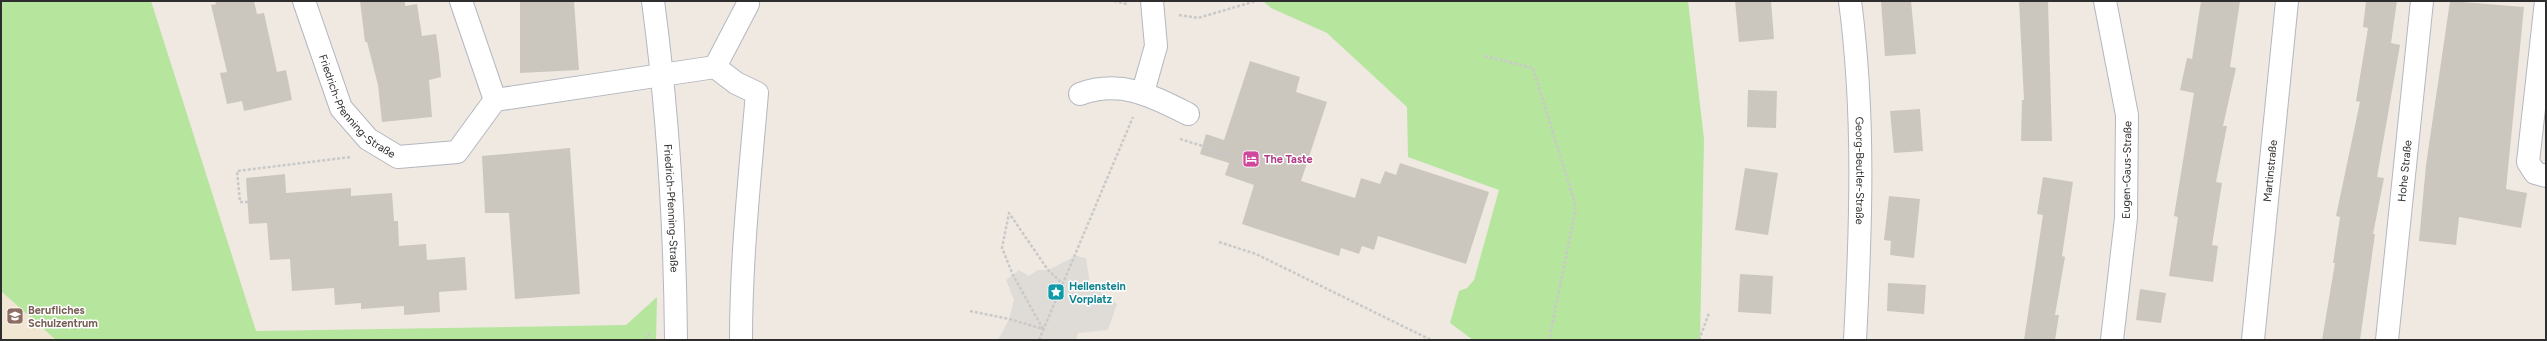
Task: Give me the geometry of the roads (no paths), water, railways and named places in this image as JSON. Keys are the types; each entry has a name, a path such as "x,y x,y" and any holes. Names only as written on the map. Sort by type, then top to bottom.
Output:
{"street":[{"name":"Friedrich-Pfenning-Straße","path":"304,1 341,108 368,139 398,157 457,152 495,100"},
{"path":"461,1 495,100 716,67 736,82 757,93 742,264 741,340"},
{"name":"Friedrich-Pfenning-Straße","path":"654,1 663,76 676,280 676,340"},
{"name":"Georg-Beutler-Straße","path":"1850,1 1858,59 1862,208 1855,340"},
{"name":"Eugen-Gaus-Straße","path":"2105,1 2127,115 2126,218 2112,340"},
{"name":"Martinstraße","path":"2253,340 2287,1"},
{"name":"Hohe Straße","path":"2387,340 2422,1"},
{"path":"2546,1 2528,162 2535,173 2546,176"},
{"path":"716,67 748,4"},
{"path":"1143,92 1156,46 1153,6"},
{"path":"1080,94 1098,88 1143,92 1188,114"}],"place":[{"name":"The Taste","path":"1251,159"},
{"name":"Hellenstein Vorplatz","path":"1056,292"},
{"name":"Berufliches Schulzentrum","path":"15,316"}]}
